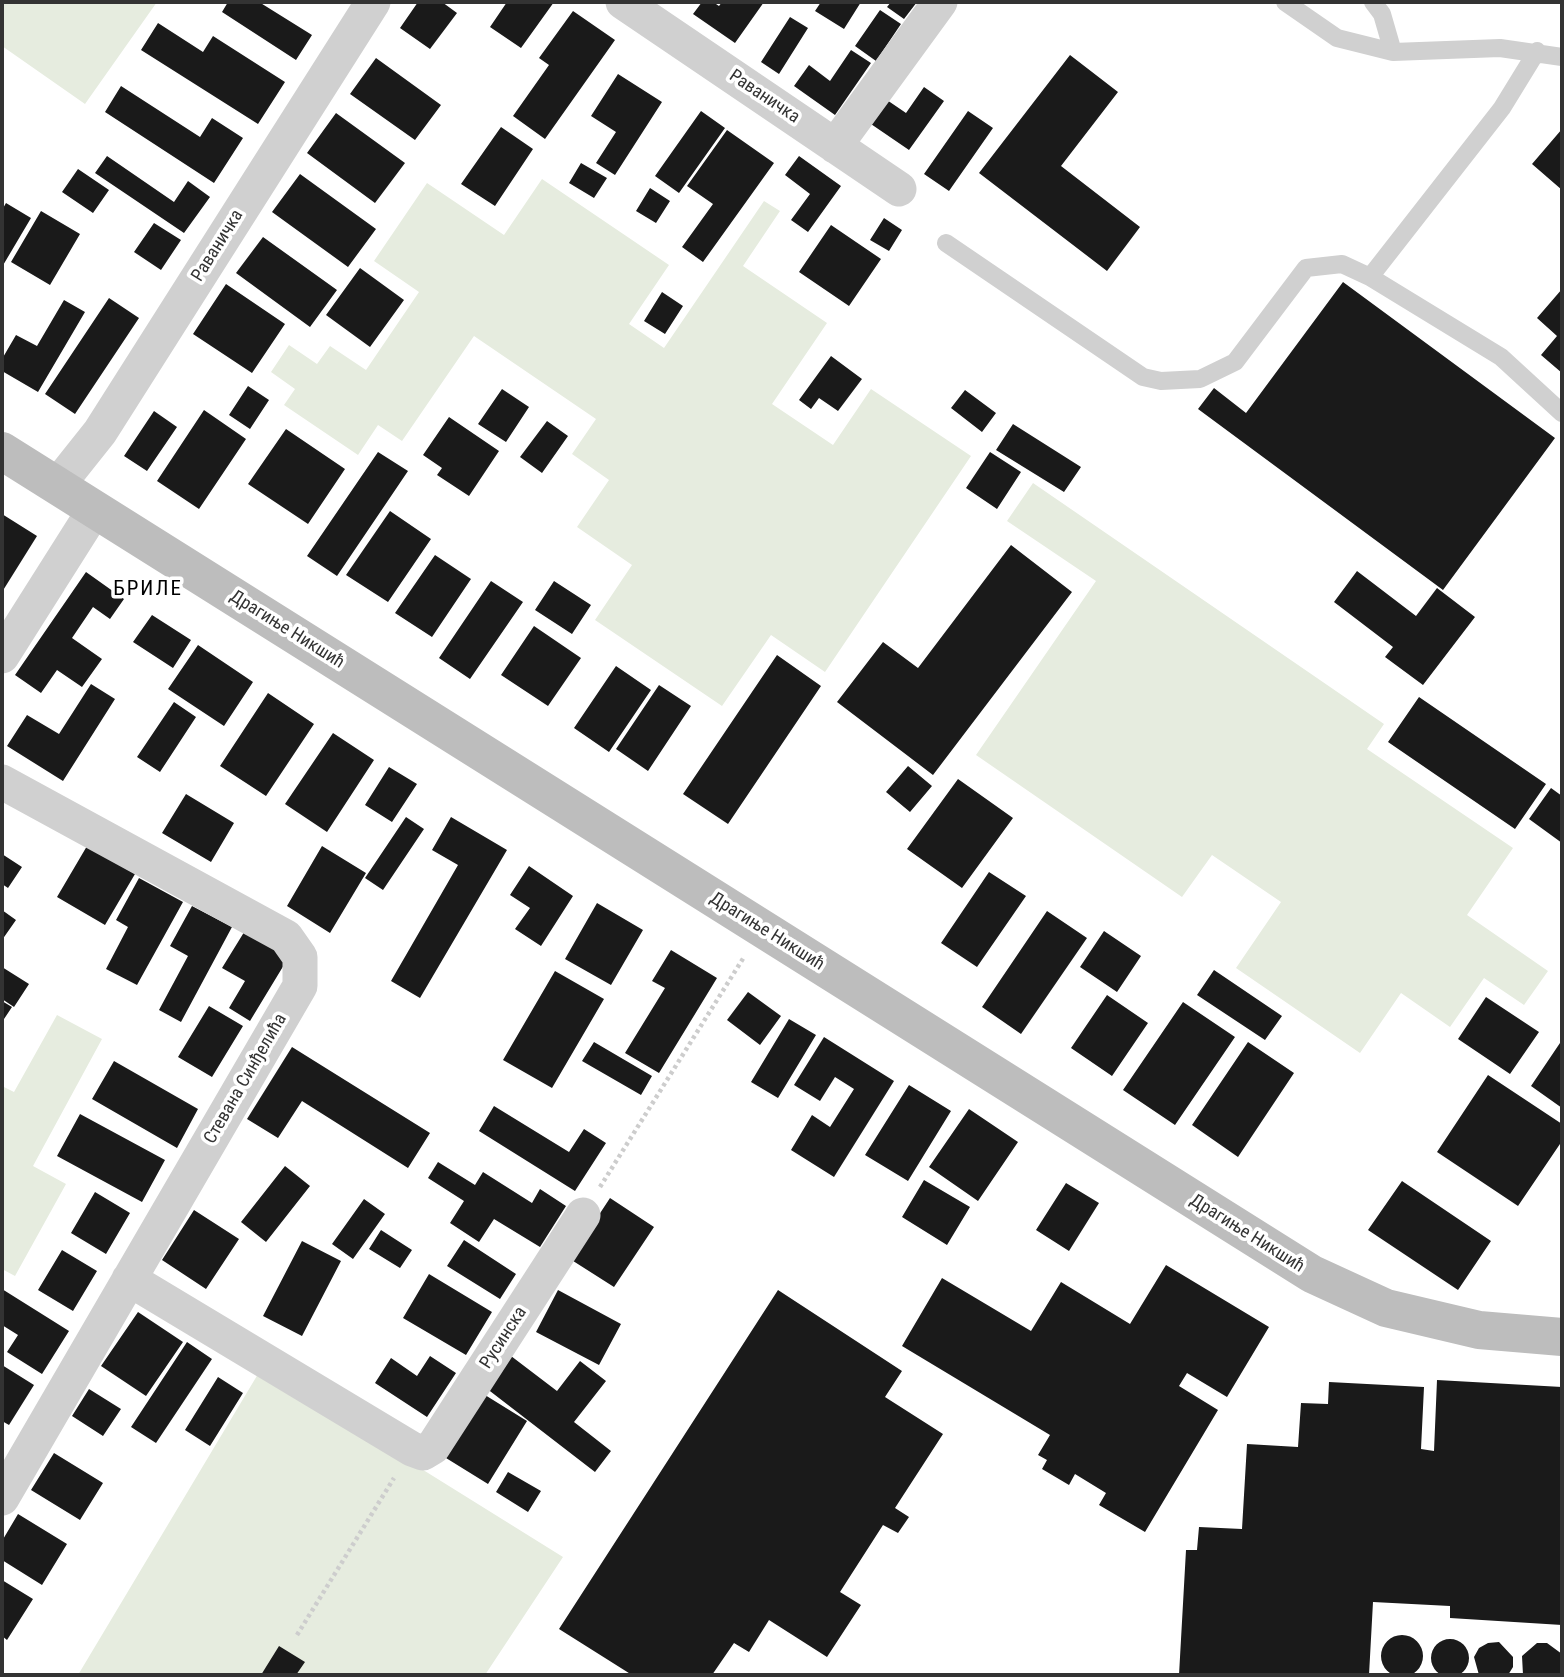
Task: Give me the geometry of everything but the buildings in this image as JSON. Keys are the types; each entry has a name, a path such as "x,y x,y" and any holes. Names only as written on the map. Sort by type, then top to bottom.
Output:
{"street":[{"name":"Раваничка","path":"57,486 100,432 373,2"},
{"name":"Раваничка","path":"623,2 900,190"},
{"path":"835,146 940,2"},
{"name":"Драгиње Никшић","path":"2,451 1312,1274 1386,1308 1479,1330 1562,1337"},
{"path":"2,656 94,509"},
{"name":"Стевана Синђелића","path":"2,782 286,937 300,957 300,986 2,1498"},
{"name":"Русинска","path":"412,1449 424,1453 433,1447 583,1215"},
{"path":"129,1279 412,1449"}],"lane":[{"path":"1284,2 1337,38 1393,52 1500,48 1537,51 1562,57"},
{"path":"1373,2 1382,14 1393,52"},
{"path":"1370,277 1502,108 1537,51"},
{"path":"946,243 1143,377 1161,381 1200,379 1235,362 1306,268 1342,264 1370,277 1501,357 1562,413"}],"path":[{"path":"583,1215 761,929"},
{"path":"297,1635 412,1449"}],"shaded area":[{"path":"2,2 157,2 85,104 2,46"},
{"path":"542,179 669,265 629,324 664,348 764,201 780,211 743,266 827,323 772,404 833,445 871,389 971,456 825,672 771,635 722,706 595,620 632,565 577,527 609,480 572,454 596,419 474,336 402,441 378,425 358,455 284,405 295,389 271,372 289,345 317,364 330,346 366,370 419,292 374,261 427,183 504,235"},
{"path":"1033,483 1384,724 1367,749 1513,848 1467,915 1548,971 1524,1005 1484,978 1450,1027 1401,993 1360,1053 1236,968 1281,902 1212,855 1182,897 976,755 1096,581 1007,521"},
{"path":"57,1015 102,1039 33,1166 66,1184 15,1276 2,1269 2,1086 14,1092"},
{"path":"261,1369 563,1557 485,1675 78,1675"}],"district":[{"name":"БРИЛЕ","path":"148,590"}]}
